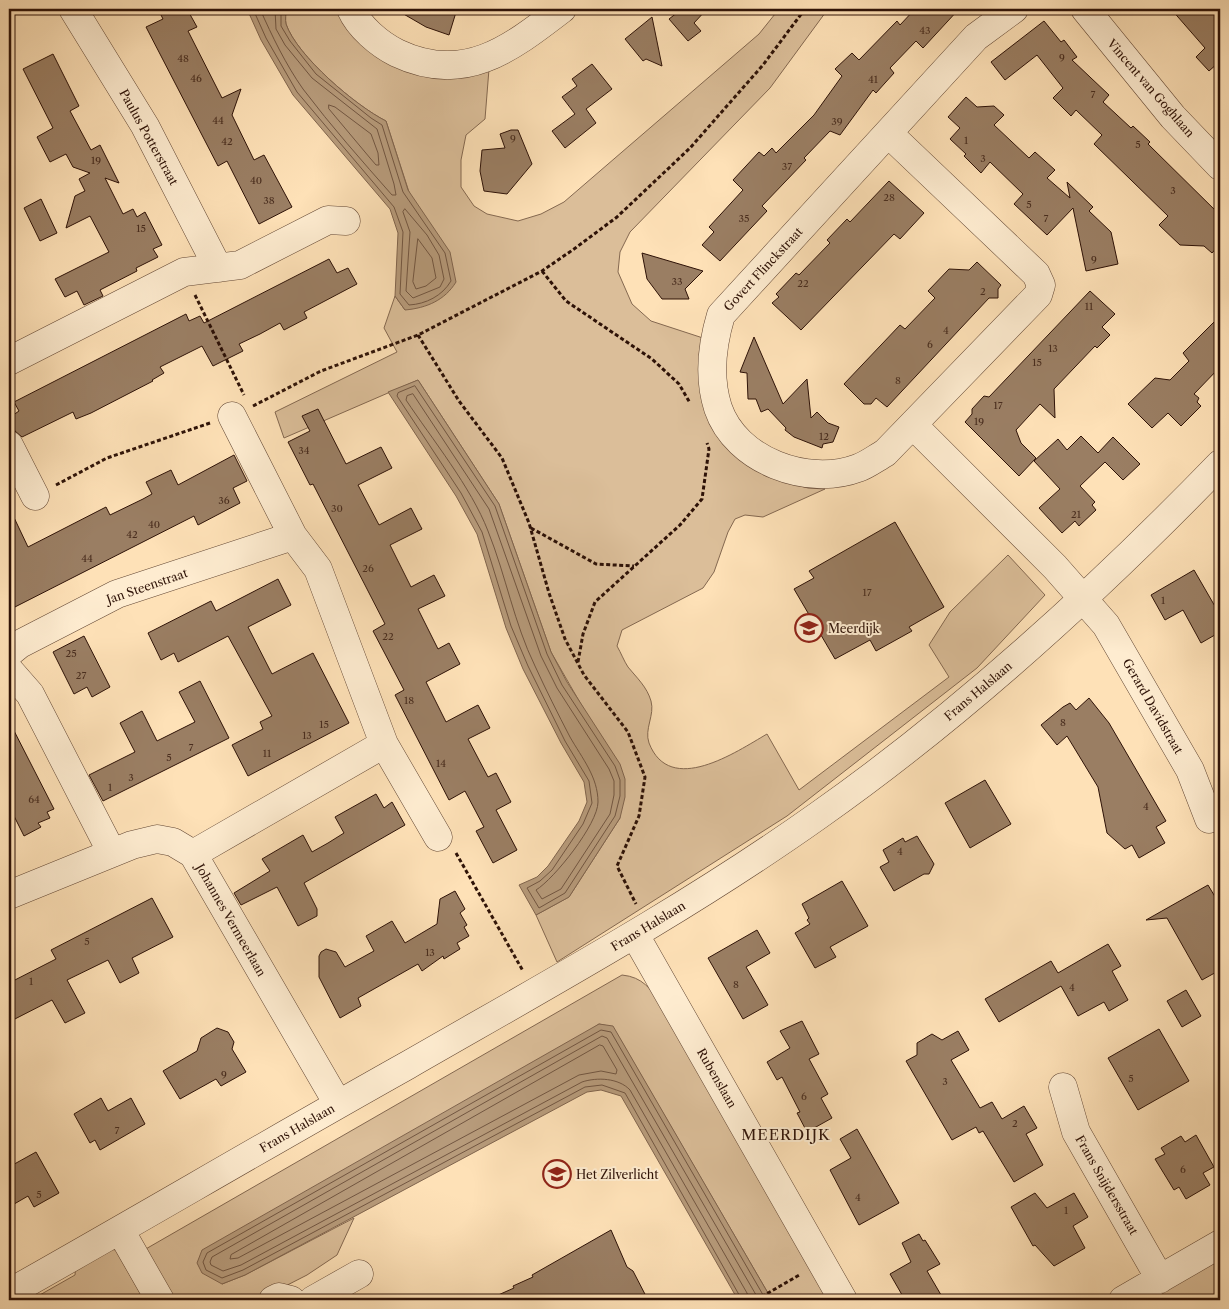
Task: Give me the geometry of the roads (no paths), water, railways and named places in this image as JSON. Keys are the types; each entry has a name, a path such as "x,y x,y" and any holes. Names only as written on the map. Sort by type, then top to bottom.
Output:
{"street":[{"name":"Paulus Potterstraat","path":"74,9 145,126 218,268"},
{"path":"351,9 355,18 384,46 416,62 458,66 498,54 517,43 562,9"},
{"name":"Govert Flinckstraat","path":"888,133 1036,274 1042,285 1038,295 885,453 858,468 823,475 792,471 760,457 736,438 719,409 712,378 713,341 721,315 976,37 1014,9"},
{"name":"Vincent van Goghlaan","path":"1085,9 1173,117 1220,166"},
{"path":"9,361 184,272 240,265 328,220 346,220"},
{"path":"241,412 293,536 318,570 384,744 438,837"},
{"path":"912,425 1055,567 1084,599"},
{"path":"9,445 35,496"},
{"name":"Frans Halslaan","path":"9,1293 641,931 731,875 820,815 906,751 1084,599 1220,464"},
{"name":"Jan Steenstraat","path":"9,653 20,644 118,594 293,536"},
{"name":"Gerard Davidstraat","path":"1084,599 1106,624 1190,770 1209,819"},
{"path":"9,670 30,694 112,853"},
{"path":"192,854 384,744"},
{"name":"Johannes Vermeerlaan","path":"9,895 112,853 157,839 173,842 192,854 338,1104"},
{"name":"Rubenslaan","path":"641,931 843,1300"},
{"name":"Frans Snijdersstraat","path":"1063,1087 1076,1132 1160,1279"},
{"path":"120,1230 160,1300"},
{"path":"1123,1300 1220,1244"},
{"path":"313,1300 359,1274"},
{"path":"273,1300 279,1297 291,1300"}],"water":[{"path":"247,9 286,9 286,24 302,51 344,92 386,121 408,190 450,252 456,282 446,294 435,302 405,310 395,296 398,233 390,209 293,95 261,40"},
{"path":"418,380 499,504 551,652 567,682 620,764 625,779 625,797 620,818 569,897 536,915 519,885 537,877 548,866 579,821 587,802 584,782 561,743 523,669 506,628 477,534 456,496 388,392"},
{"path":"599,1024 613,1026 772,1300 738,1300 621,1096 601,1090 587,1092 245,1275 222,1284 202,1273 197,1263 202,1250"}],"place":[{"name":"Meerdijk","path":"809,628"},
{"name":"Het Zilverlicht","path":"557,1174"}],"district":[{"name":"MEERDIJK","path":"786,1134"}]}
